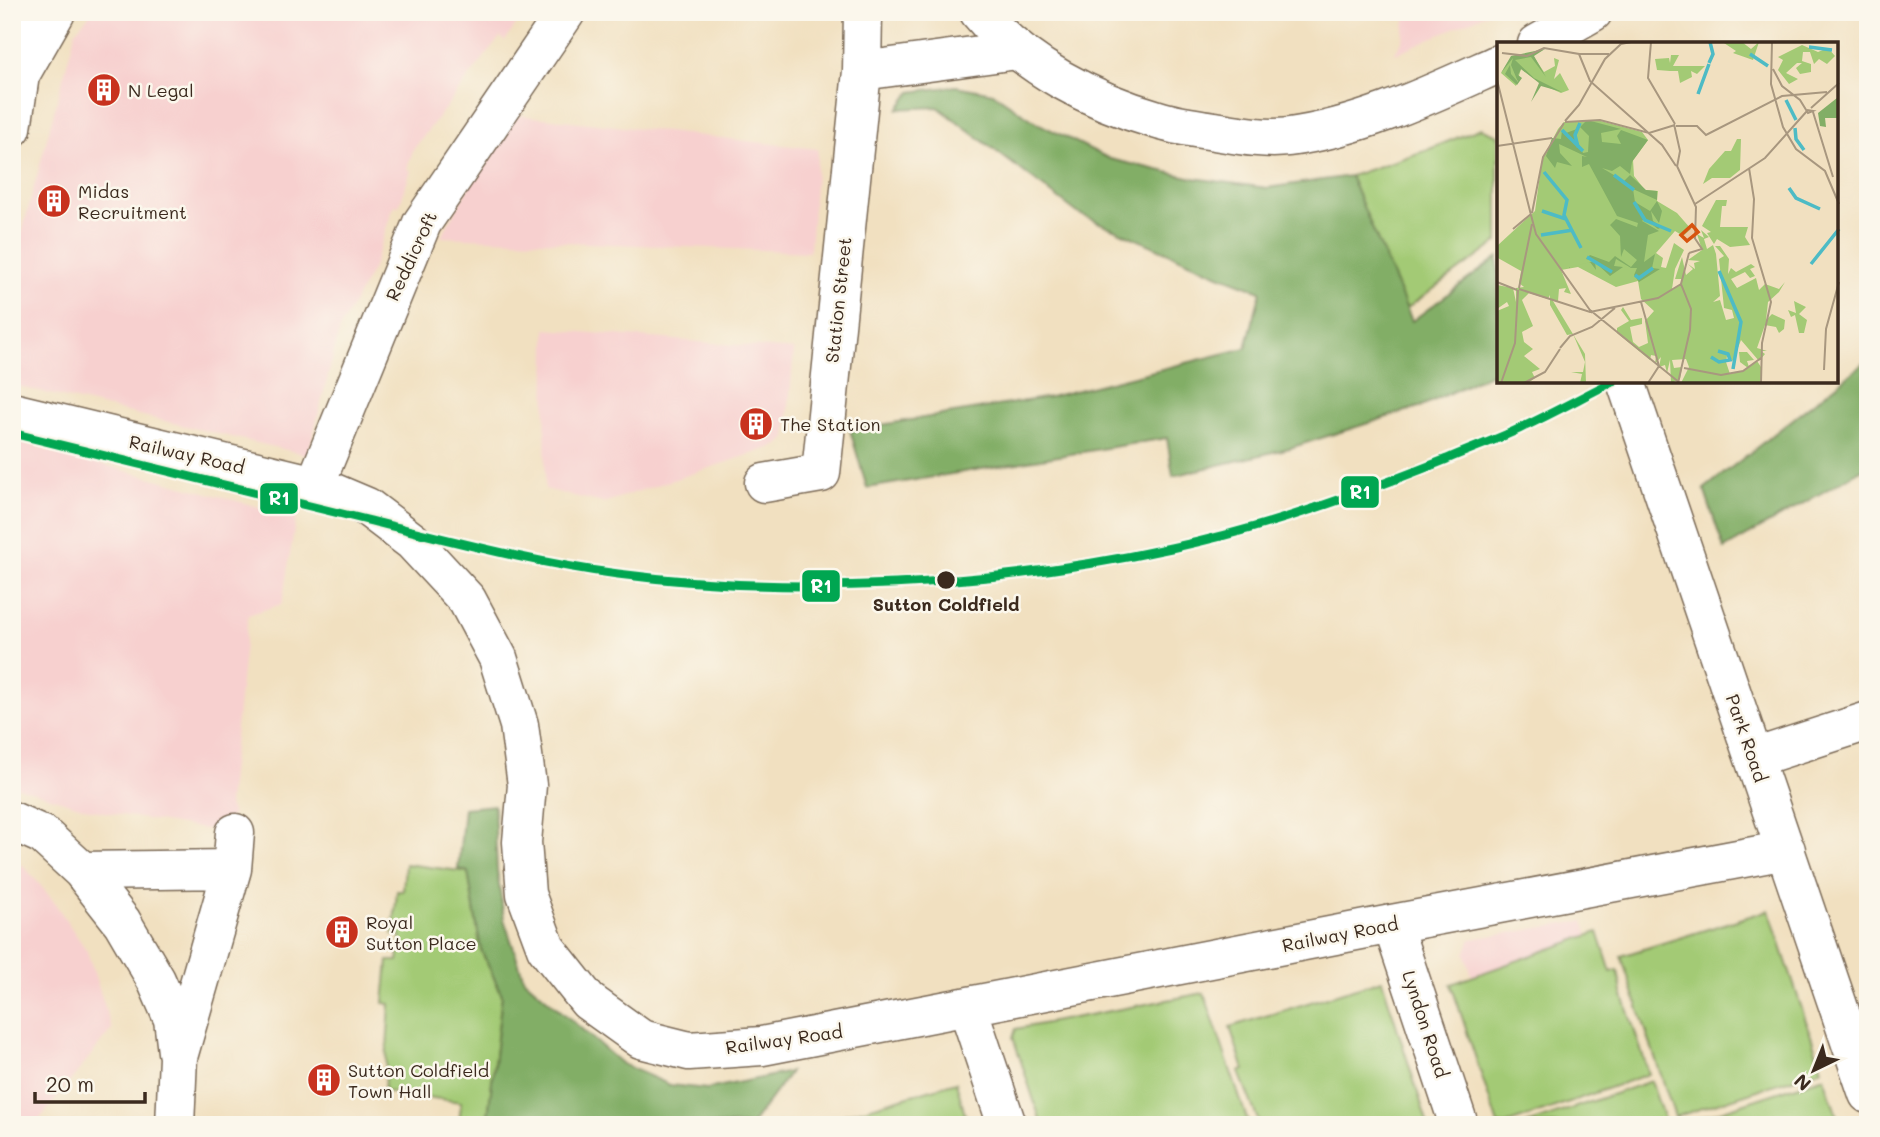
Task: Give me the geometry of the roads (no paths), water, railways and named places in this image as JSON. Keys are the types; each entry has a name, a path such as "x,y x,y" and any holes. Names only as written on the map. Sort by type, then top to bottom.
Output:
{"street":[{"path":"12,128 17,12"},
{"path":"16,74 56,12"},
{"name":"Reddicroft","path":"315,485 422,223 566,12"},
{"name":"Station Street","path":"764,483 821,473 862,71 863,12"},
{"path":"979,12 1017,50 1077,88 1160,121 1251,137 1287,137 1330,129 1394,110 1497,65"},
{"path":"1540,42 1593,12"},
{"path":"862,71 1017,50"},
{"name":"Park Road","path":"1626,383 1868,1094"},
{"name":"Railway Road","path":"12,412 315,485 367,507 413,542 467,600 498,658 519,724 527,785 522,842 526,894 546,948 588,1001 641,1039 689,1051 762,1046 1786,850"},
{"path":"1754,758 1868,720"},
{"path":"12,821 43,835 82,871 122,922 156,980 173,1019 178,1057 176,1125"},
{"path":"82,871 233,851 178,1057"},
{"name":"Lyndon Road","path":"1392,924 1459,1125"},
{"path":"968,1008 1007,1125"}],"place":[{"name":"N Legal","path":"104,90"},
{"name":"Midas Recruitment","path":"54,201"},
{"name":"The Station","path":"756,424"},
{"name":"Sutton Coldfield","path":"946,580"},
{"name":"Royal Sutton Place","path":"342,932"},
{"name":"Sutton Coldfield Town Hall","path":"324,1080"}]}
